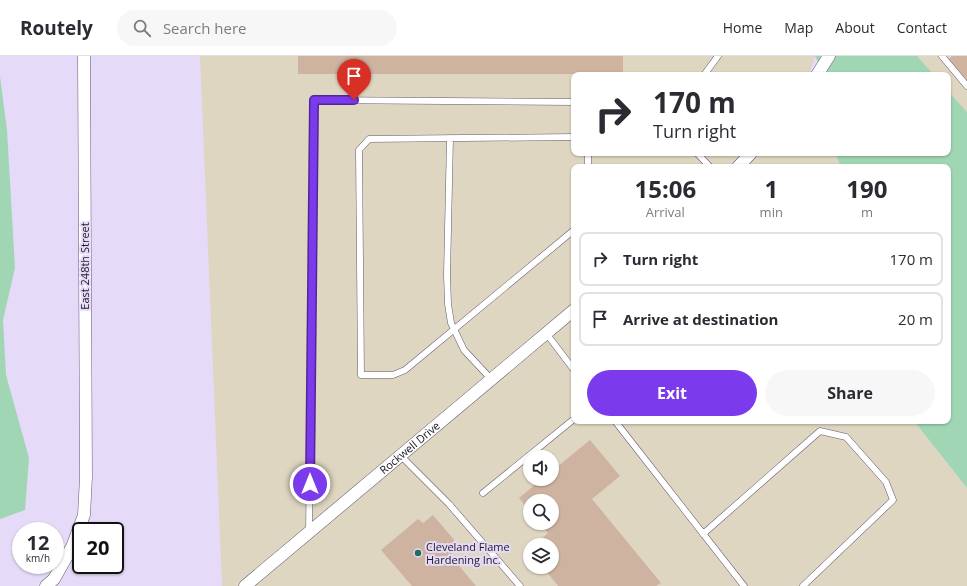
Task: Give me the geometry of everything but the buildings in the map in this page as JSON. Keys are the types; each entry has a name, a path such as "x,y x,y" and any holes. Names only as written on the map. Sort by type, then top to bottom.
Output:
{"street":[{"name":"East 248th Street","path":"46,586 54,579 72,547 84,515 86,477 84,56"},
{"path":"819,72 829,56"},
{"path":"741,164 748,156"},
{"name":"Rockwell Drive","path":"245,586 571,313"}],"lane":[{"path":"706,72 718,56"},
{"path":"942,56 967,86"},
{"path":"309,532 314,100 571,102"},
{"path":"571,137 368,139 359,150 361,375 392,375 405,370 571,232"},
{"path":"450,138 447,275 448,304 451,323 464,350 491,379"},
{"path":"700,156 707,164"},
{"path":"546,334 571,366"},
{"path":"483,493 571,421"},
{"path":"617,424 744,586"},
{"path":"703,534 820,432 846,438 886,482 893,500 803,586"},
{"path":"400,456 449,504 520,586"}],"shaded area":[{"path":"200,56 815,56 810,72 571,72 571,156 740,156 731,164 571,164 571,307 238,586 222,586"},
{"path":"917,56 967,56 967,112 951,94 951,72 931,72"},
{"path":"748,156 836,156 840,164 741,164"},
{"path":"571,313 571,424 916,424 967,488 967,586 245,586"}],"green space":[{"path":"815,56 917,56 931,72 819,72 821,68"},
{"path":"0,76 7,130 15,268 3,320 6,375 29,458 25,510 0,519"},
{"path":"951,94 967,112 967,488 916,424 951,424 951,164 840,164 836,156 951,156"}],"place":[{"name":"Cleveland Flame Hardening Inc.","path":"418,553"}],"route":[{"path":"310,484 314,100 354,100"}]}
